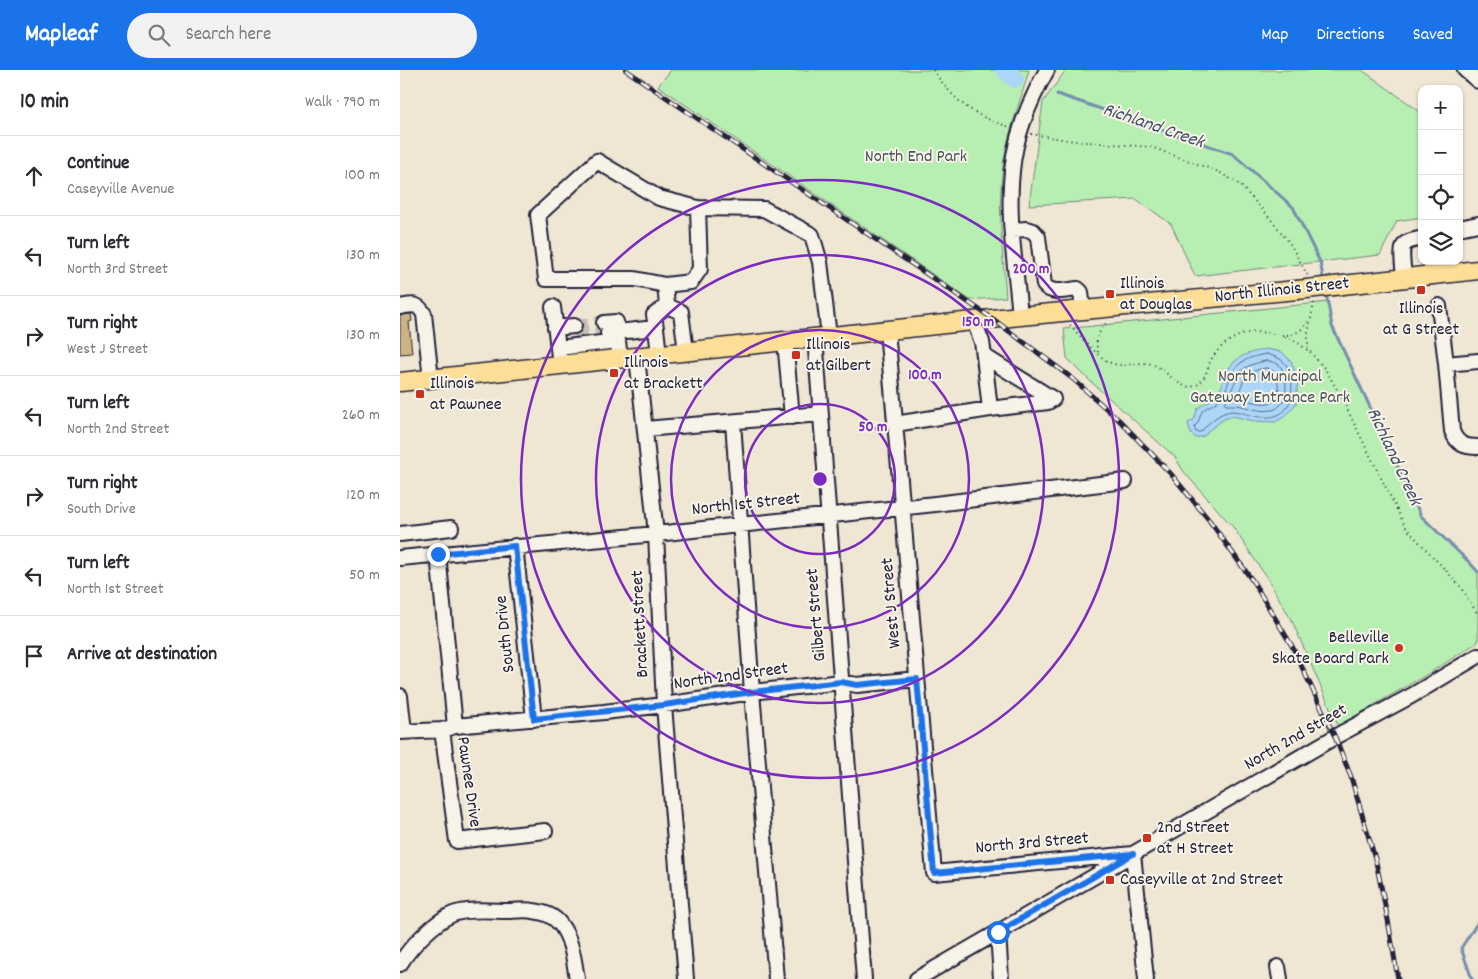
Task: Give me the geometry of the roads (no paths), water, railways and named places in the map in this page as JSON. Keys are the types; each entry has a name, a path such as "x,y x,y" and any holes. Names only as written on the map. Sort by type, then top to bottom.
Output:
{"main road":[{"name":"North Illinois Street","path":"400,382 432,379 557,345 628,358 1020,316 1370,282 1404,278 1443,268 1478,270"}],"street":[{"path":"1020,316 1012,230 1012,170 1015,148 1024,119 1047,70"},
{"path":"1465,70 1478,81"},
{"path":"597,161 659,198 698,208 700,269 691,282 665,286 635,279 546,279 538,215 597,161"},
{"name":"Gilbert Street","path":"698,208 764,209 812,236 820,262 822,337 820,414 864,979"},
{"path":"1463,227 1478,224"},
{"path":"1012,230 1027,229 1033,231 1038,237 1044,284 1052,291 1078,289 1081,292 1083,310"},
{"path":"1404,278 1403,245 1418,239"},
{"path":"665,286 667,306"},
{"path":"400,306 416,305 420,307 424,314 432,379"},
{"path":"659,355 654,315 667,306"},
{"path":"667,306 681,312 686,352"},
{"path":"1439,306 1452,431 1455,439 1460,443 1470,447 1478,447"},
{"path":"553,307 557,345"},
{"path":"974,321 982,342 990,409"},
{"path":"557,345 611,333 656,328"},
{"name":"West J Street","path":"887,330 934,873"},
{"path":"557,345 574,331"},
{"name":"Brackett Street","path":"611,333 628,358 644,429 656,534 664,705 686,979"},
{"path":"785,341 792,417"},
{"path":"895,424 1048,402 1053,399 984,356"},
{"path":"1446,364 1478,361"},
{"path":"644,429 820,414"},
{"path":"733,422 752,692 776,979"},
{"name":"North 1st Street","path":"400,558 656,534 1125,481"},
{"path":"400,534 451,528"},
{"name":"South Drive","path":"515,546 534,719"},
{"path":"438,554 449,728"},
{"name":"North 2nd Street","path":"926,977 998,932 1478,656"},
{"name":"North 2nd Street","path":"402,732 664,705 752,692 841,682 857,685 917,679"},
{"path":"400,696 402,732"},
{"name":"Pawnee Drive","path":"449,728 457,841 544,831"},
{"path":"1133,854 1146,979"},
{"name":"North 3rd Street","path":"934,873 1133,854"},
{"path":"400,964 412,946 452,914 532,910 550,915 560,924 568,937 577,979"},
{"path":"998,932 1001,979"}],"water":[{"path":"1266,349 1282,352 1291,361 1298,379 1296,404 1284,417 1275,422 1254,421 1233,416 1224,419 1204,436 1196,438 1191,434 1188,423 1194,420 1198,408 1218,393 1227,372 1235,361 1245,355"}],"waterway":[{"name":"Richland Creek","path":"1005,70 1015,79"},
{"name":"Richland Creek","path":"1057,94 1233,154 1293,207 1320,262 1324,282"},
{"name":"Richland Creek","path":"1326,293 1332,326 1421,516 1478,572"},
{"path":"1472,979 1461,948 1478,922"}],"tunnel":[{"path":"574,326 604,323"},
{"path":"574,337 605,334"}],"railway":[{"path":"626,70 993,319 1073,379 1119,420 1171,474 1209,520 1252,580 1292,646 1335,737 1351,777 1376,862 1398,979"}],"place":[{"name":"Illinois at G Street","path":"1421,290"},
{"name":"Illinois at Douglas","path":"1110,294"},
{"name":"Illinois at Gilbert","path":"796,355"},
{"name":"Illinois at Brackett","path":"614,373"},
{"name":"Illinois at Pawnee","path":"420,394"},
{"name":"Belleville Skate Board Park","path":"1399,648"},
{"name":"2nd Street at H Street","path":"1147,838"},
{"name":"Caseyville at 2nd Street","path":"1110,880"}],"park label":[{"name":"North End Park","path":"916,157"},
{"name":"North Municipal Gateway Entrance Park","path":"1270,387"}]}
